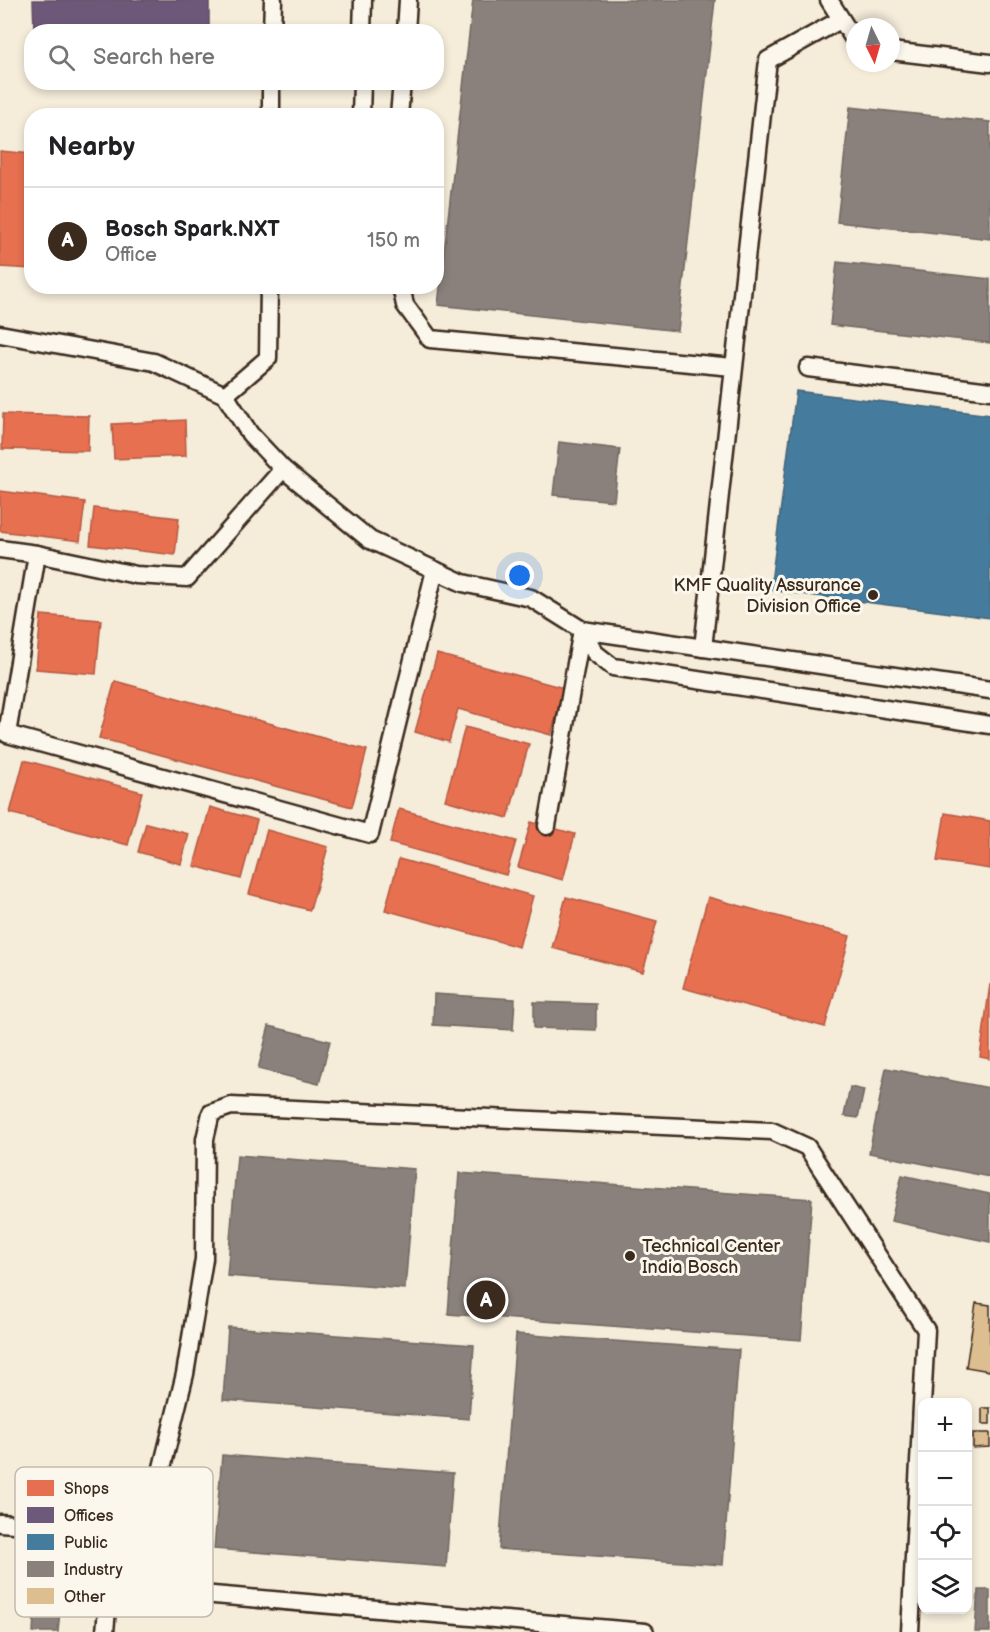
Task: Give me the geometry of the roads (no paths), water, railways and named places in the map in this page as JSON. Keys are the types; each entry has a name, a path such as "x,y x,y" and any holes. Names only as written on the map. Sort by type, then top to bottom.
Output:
{"lane":[{"path":"272,24 273,0"},
{"path":"363,0 363,24"},
{"path":"406,24 408,0"},
{"path":"829,0 846,29"},
{"path":"703,648 768,60 840,20"},
{"path":"900,52 990,63"},
{"path":"271,90 271,108"},
{"path":"361,108 362,90"},
{"path":"400,108 401,90"},
{"path":"225,395 268,358 269,294"},
{"path":"403,294 405,305 430,339 733,367"},
{"path":"0,334 154,362 225,395 250,434 284,469 370,540 463,583 531,598 582,630 990,690"},
{"path":"808,368 990,391"},
{"path":"0,549 37,554 136,575 187,578 284,469"},
{"path":"37,554 7,734 370,834 435,570"},
{"path":"582,630 595,653 613,667 990,725"},
{"path":"547,826 582,630"},
{"path":"162,1467 185,1374 204,1259 205,1139 211,1113 231,1106 772,1131 807,1147 926,1330 910,1632"},
{"path":"0,1523 15,1524"},
{"path":"213,1596 645,1632"},
{"path":"105,1632 106,1617"}],"place":[{"name":"KMF Quality Assurance Division Office","path":"873,595"},
{"name":"Technical Center India Bosch","path":"630,1256"},
{"name":"Bosch Spark.NXT","path":"486,1300"}]}
